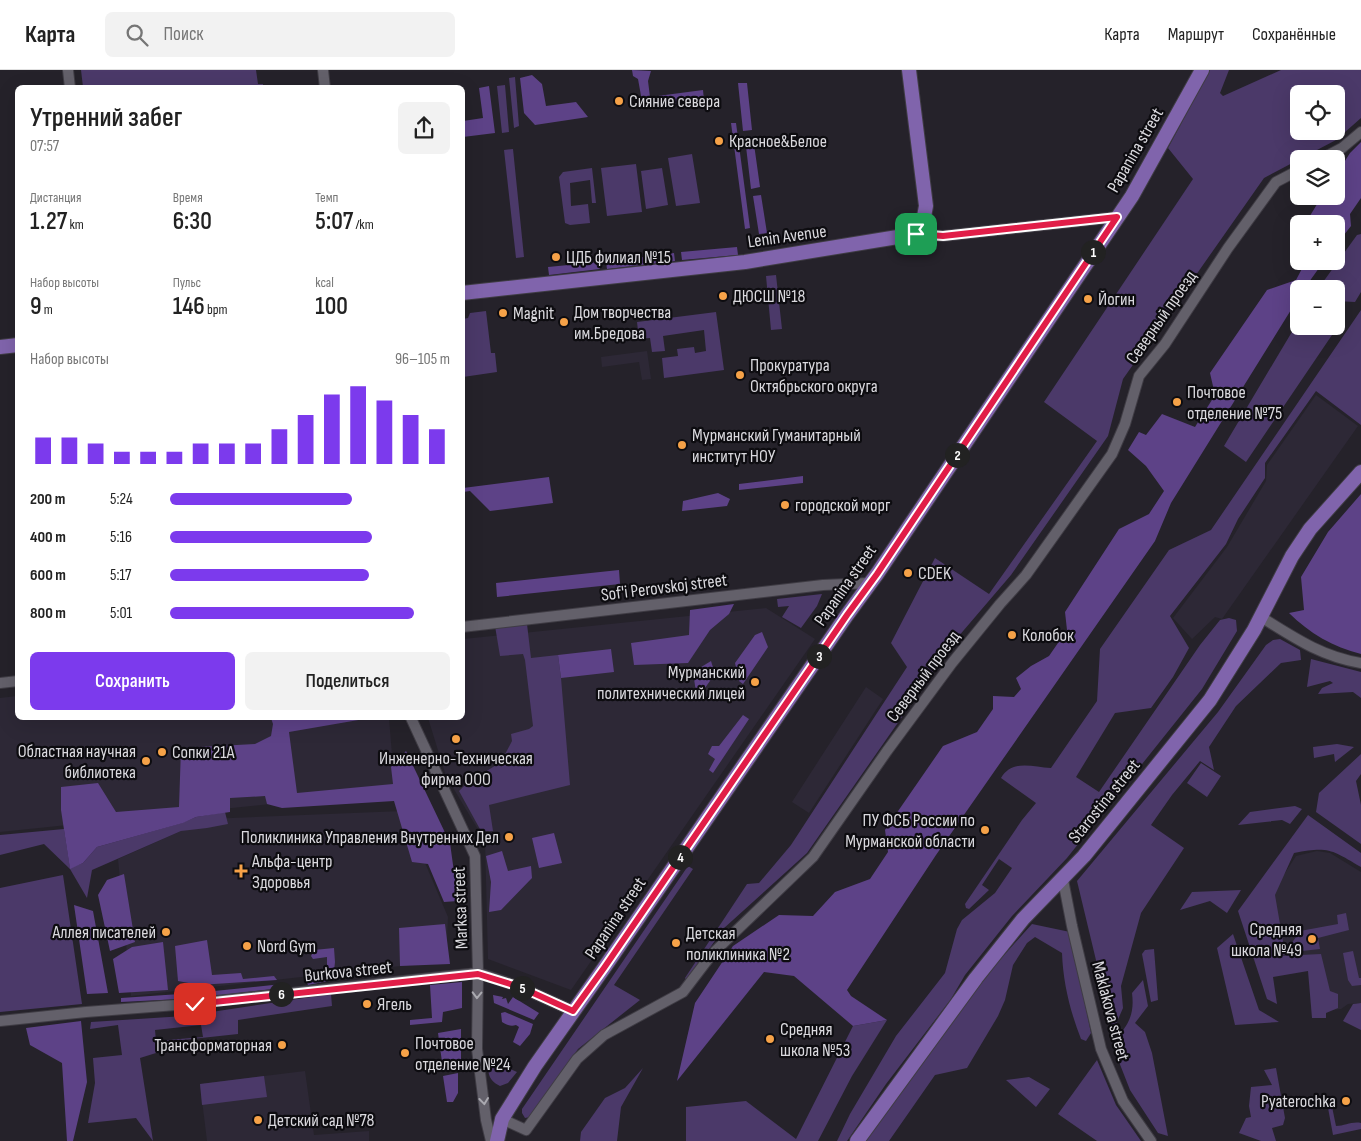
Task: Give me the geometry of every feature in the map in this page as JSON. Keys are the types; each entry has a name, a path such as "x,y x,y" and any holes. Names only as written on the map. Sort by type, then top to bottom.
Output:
{"main road":[{"path":"909,70 926,206 922,227 916,234"},
{"name":"Papanina street","path":"497,1141 502,1120 535,1066 877,574 1145,175 1202,70"},
{"name":"Lenin Avenue","path":"465,293 745,262 916,234"},
{"path":"0,347 15,345"},
{"name":"Starostina street","path":"857,1141 1023,919 1063,880 1210,700 1261,617 1292,556 1310,529 1361,472"}],"street":[{"path":"68,70 70,85"},
{"path":"324,70 326,85"},
{"path":"1338,150 1361,132"},
{"name":"Северный проезд","path":"502,1120 526,1130 577,1059 604,1034 683,992 712,954 813,857 887,751 952,663 1000,604 1026,576 1112,454 1124,424 1139,376 1165,344 1228,248 1276,182 1290,175"},
{"name":"Lenin Avenue","path":"916,234 943,236 1117,217"},
{"name":"Sof'i Perovskoj street","path":"465,627 823,585 869,583"},
{"path":"1261,617 1310,648 1350,662 1361,663"},
{"path":"0,683 15,681"},
{"name":"Marksa street","path":"412,720 475,856 478,974 477,1049 486,1120 491,1141"},
{"name":"Maklakova street","path":"1063,880 1101,1049 1123,1101 1151,1141"},
{"name":"Burkova street","path":"0,1021 195,1004 478,974 520,987 573,1011"}],"shaded area":[{"path":"81,70 256,70 258,84 263,84 263,85 83,85"},
{"path":"632,70 651,71 648,81 650,97 703,90 704,101 643,107 638,79 633,76"},
{"path":"1210,70 1229,70 1220,93 1223,96 1281,70 1361,70 1361,118 1345,132 1345,85 1290,85 1290,140 1336,140 1317,150 1290,150 1290,164 1264,178 1123,379 1108,436 1011,575 940,658 934,671 807,853 723,929 687,981 685,978 747,884 759,883 791,845 907,667 891,643 935,558 989,594 1097,441 1044,402 1193,179 1168,148"},
{"path":"532,75 542,84 546,106 576,102 588,117 535,125 524,113 520,78"},
{"path":"515,77 519,126 514,128 509,78"},
{"path":"738,83 747,83 752,130 743,131"},
{"path":"505,85 509,132 502,133 497,86"},
{"path":"489,86 495,133 465,137 465,121 483,118 479,88"},
{"path":"731,123 736,123 750,228 745,229"},
{"path":"753,137 760,187 751,189 745,138"},
{"path":"1361,142 1361,198 1350,214 1351,226 1345,234 1345,215 1310,215 1317,205 1345,205 1345,161"},
{"path":"513,149 524,257 516,258 504,150"},
{"path":"692,154 700,203 676,206 668,158"},
{"path":"636,164 642,212 607,216 601,168"},
{"path":"592,168 596,203 592,203 590,180 570,183 571,206 588,204 590,223 570,225 565,223 559,177 563,172"},
{"path":"662,168 668,205 646,209 641,171"},
{"path":"761,195 767,233 759,234 753,196"},
{"path":"1361,234 1361,292 1355,302 1345,301 1345,280 1324,280 1332,270 1345,270 1345,252 1357,235"},
{"path":"737,247 738,255 682,260 681,252"},
{"path":"674,253 675,261 607,269 606,262"},
{"path":"599,262 600,269 549,275 548,267"},
{"path":"1301,270 1318,270 1310,280 1296,280"},
{"path":"776,275 782,329 771,330 766,276"},
{"path":"1290,282 1290,311 1171,503 1155,541 936,855 847,990 851,996 887,1020 853,1026 794,976 764,972 677,1081 695,1003 733,946 779,915 813,916 835,892 870,879 888,852 885,830 943,746 977,732 993,709 993,696 1014,697 1021,689 1016,678 1031,666 1049,656 1067,630 1065,612 1119,529 1149,514 1164,491 1146,466 1128,450 1139,432 1146,435 1162,414 1195,427 1215,395 1210,373 1267,290"},
{"path":"1361,310 1361,425 1316,391 1265,463 1265,478 1238,519 1226,544 1170,616 1189,648 1173,677 1151,708 1115,713 1076,777 1099,792 1200,645 1220,620 1229,618 1236,620 1237,631 1202,689 1067,858 1012,916 965,975 951,999 886,1084 847,1141 837,1141 850,1114 896,1036 945,973 957,929 962,920 995,893 1012,868 999,859 982,885 989,890 969,909 966,908 965,904 1022,820 1036,803 1001,778 1011,768 1017,766 1051,768 1097,701 1100,649 1169,550 1211,530"},
{"path":"486,311 491,353 495,353 497,372 465,377 465,319 468,318 470,313"},
{"path":"716,312 724,370 664,378 662,358 678,356 677,349 694,347 695,353 706,351 704,330 663,336 665,351 652,352 650,338 639,339 637,322"},
{"path":"1290,335 1332,335 1246,462 1224,446"},
{"path":"647,351 651,379 642,380 639,362 602,367 601,357"},
{"path":"1316,395 1358,426 1222,619 1215,617 1192,639 1173,618 1227,547 1266,481 1267,465"},
{"path":"803,476 803,483 739,490 739,484"},
{"path":"549,477 553,503 490,511 470,491 465,492 465,488"},
{"path":"718,493 730,499 727,506 682,511 683,501"},
{"path":"1361,494 1361,654 1322,638 1289,613 1304,610 1301,577 1328,532"},
{"path":"619,570 620,584 497,597 496,583"},
{"path":"822,594 817,606 801,628 782,617 789,606 778,607 777,599"},
{"path":"734,604 729,614 710,630 688,663 634,665 631,643 689,635 690,610"},
{"path":"766,608 815,639 571,990 488,959 485,841 446,776 429,720 465,720 465,639"},
{"path":"527,624 531,658 558,655 570,785 489,805 493,831 481,831 459,791 466,784 501,762 512,741 511,734 533,726 523,654 500,656 495,626"},
{"path":"762,632 768,647 743,684 739,681 735,663 755,635"},
{"path":"1280,639 1300,650 1301,660 1281,663 1236,706 1209,747 1214,770 1200,761 1172,795 1151,825 1184,848 1141,913 1121,986 1123,1008 1113,1031 1077,881 1218,712 1266,645 1273,640"},
{"path":"611,649 614,672 561,678 558,655"},
{"path":"1311,659 1361,672 1361,698 1353,692 1318,694 1322,688 1333,683 1330,681 1307,687"},
{"path":"711,661 715,674 697,699 693,672"},
{"path":"866,687 883,699 809,813 792,802"},
{"path":"15,696 15,720 389,720 395,791 0,832 0,698"},
{"path":"743,715 749,719 713,773 709,770 715,759 708,754 712,746 719,746"},
{"path":"272,720 358,720 289,732 297,793 393,784 391,767 406,751 450,843 458,901 444,902 428,864 412,862 394,801 282,808 267,804 265,796 230,798 230,812 196,817 183,823 97,847 83,863 70,869 61,810 61,787 98,783 116,812 179,807 181,748 255,744 271,736"},
{"path":"1337,744 1354,747 1335,762 1334,754 1314,758 1313,747"},
{"path":"1361,754 1361,774 1356,781 1361,805 1361,844 1316,812 1319,793"},
{"path":"1201,763 1221,776 1207,797 1187,783"},
{"path":"1295,806 1302,809 1290,824 1282,820 1238,825 1250,812"},
{"path":"403,811 448,917 446,961 131,996 118,859 208,819"},
{"path":"225,812 228,824 181,831 92,870 87,898 70,869 44,844 0,855 0,835 64,829 70,868 83,863 97,847 182,823 196,817"},
{"path":"1308,815 1361,853 1361,867 1330,851 1315,850 1294,853 1275,895 1285,953 1300,931 1338,924 1337,915 1346,913 1349,930 1318,938 1320,949 1293,952 1280,956 1321,954 1330,991 1338,994 1338,1008 1326,1013 1326,1018 1312,1018 1308,971 1273,977 1277,1004 1267,999 1238,911"},
{"path":"554,833 562,863 539,868 532,838"},
{"path":"502,851 508,871 531,866 532,878 501,910 489,912 491,882 486,856"},
{"name":"Средняя школа №49","path":"1317,851 1330,853 1361,872 1361,1003 1348,1004 1341,1009 1331,1010 1308,960 1272,968 1256,918 1296,856"},
{"path":"688,866 693,869 614,985 640,1000 578,1049 530,1117 525,1118 522,1109"},
{"path":"124,874 135,942 110,951 98,895 107,880"},
{"path":"63,875 82,1004 0,1012 0,888"},
{"path":"1241,890 1227,913 1210,901 1180,910 1192,892"},
{"path":"74,905 93,911 108,993 87,994"},
{"path":"445,924 450,964 400,966 399,928"},
{"path":"1032,924 1070,932 1091,1033 1086,1041 1081,1039 1070,1007 1062,953 1035,937 1027,943 1013,965 1005,1000 998,1016 967,1068 935,1075 889,1141 864,1141 979,983"},
{"path":"1233,934 1259,1010 1279,1022 1235,1025 1217,948"},
{"path":"207,940 212,975 241,973 243,979 274,976 277,980 199,985 178,981 175,946"},
{"path":"163,942 168,990 119,993 113,959 132,947"},
{"path":"334,948 333,980 308,985 305,978 311,975 327,973 327,957 313,959 311,956 314,950"},
{"path":"1154,949 1158,1000 1151,1002 1142,954 1145,950"},
{"path":"1353,951 1359,978 1361,978 1361,985 1352,986 1348,980 1343,953"},
{"path":"1143,980 1148,1006 1135,1023 1145,1032 1152,1053 1168,1136 1158,1133 1130,1090 1112,1044 1129,1021 1133,1001 1132,993"},
{"path":"462,982 462,1008 443,1012 442,1022 410,1025 410,1020 432,1018 430,985"},
{"path":"282,984 282,988 195,998 195,993"},
{"path":"180,994 180,999 121,1002 121,998"},
{"path":"331,994 332,1006 238,1020 238,1034 155,1043 156,1053 140,1058 153,1141 136,1118 88,1123 95,1083 93,1058 122,1055 118,1025 90,1029 91,1022 185,1016","holes":["201,1025 203,1037 156,1041 155,1030"]},
{"path":"493,995 503,997 502,999 506,998 508,1004 513,997 539,1013 534,1020 494,1003"},
{"path":"1361,1003 1361,1030 1343,1021 1353,1004"},
{"path":"505,1012 533,1024 530,1034 520,1046 513,1042 519,1027 502,1022 501,1013"},
{"path":"887,1020 852,1076 818,1141 686,1141 686,1107 746,1101 796,1139 853,1026"},
{"path":"81,1021 87,1082 73,1141 67,1141 62,1063 30,1045 26,1028"},
{"path":"461,1029 461,1059 454,1068 443,1069 438,1033"},
{"path":"1097,1060 1116,1105 1141,1141 1097,1141 1058,1114"},
{"path":"488,1061 517,1072 508,1083 500,1086 489,1076"},
{"path":"643,1068 621,1107 617,1141 580,1141 581,1132 605,1098 625,1088"},
{"path":"1276,1068 1285,1118 1283,1125 1272,1128 1276,1141 1261,1141 1239,1133 1246,1118 1251,1117 1249,1106 1251,1087 1272,1085 1264,1070"},
{"name":"Детский сад №78","path":"305,1071 314,1135 369,1131 369,1141 207,1141 200,1084"},
{"path":"458,1073 458,1093 453,1102 447,1102 443,1076"},
{"path":"264,1076 267,1097 202,1105 200,1084"},
{"path":"1029,1077 1050,1089 1036,1107 1006,1080"},
{"path":"1326,1097 1330,1097 1336,1126 1361,1123 1361,1129 1333,1135"}],"place":[{"name":"Сияние севера","path":"619,101"},
{"name":"Красное&Белое","path":"719,141"},
{"name":"ЦДБ филиал №15","path":"556,257"},
{"name":"ДЮСШ №18","path":"723,296"},
{"name":"Йогин","path":"1088,299"},
{"name":"Magnit","path":"503,313"},
{"name":"Дом творчества им.Бредова","path":"564,322"},
{"name":"Прокуратура Октябрьского округа","path":"740,375"},
{"name":"Почтовое отделение №75","path":"1177,402"},
{"name":"Мурманский Гуманитарный институт НОУ","path":"682,445"},
{"name":"городской морг","path":"785,505"},
{"name":"CDEK","path":"908,573"},
{"name":"Колобок","path":"1012,635"},
{"name":"Мурманский политехнический лицей","path":"755,682"},
{"name":"Инженерно-Техническая фирма ООО","path":"456,739"},
{"name":"Сопки 21А","path":"162,752"},
{"name":"Областная научная библиотека","path":"146,761"},
{"name":"ПУ ФСБ России по Мурманской области","path":"985,830"},
{"name":"Поликлиника Управления Внутренних Дел","path":"509,837"},
{"name":"Альфа-центр Здоровья","path":"241,871"},
{"name":"Аллея писателей","path":"166,932"},
{"name":"Средняя школа №49","path":"1312,939"},
{"name":"Детская поликлиника №2","path":"676,943"},
{"name":"Nord Gym","path":"247,946"},
{"name":"Ягель","path":"367,1004"},
{"name":"Средняя школа №53","path":"770,1039"},
{"name":"Трансформаторная","path":"282,1045"},
{"name":"Почтовое отделение №24","path":"405,1053"},
{"name":"Pyaterochka","path":"1346,1101"},
{"name":"Детский сад №78","path":"258,1120"}],"route":[{"path":"195,1004 478,974 520,987 573,1011 877,574 1117,217 943,236 916,234"}]}
